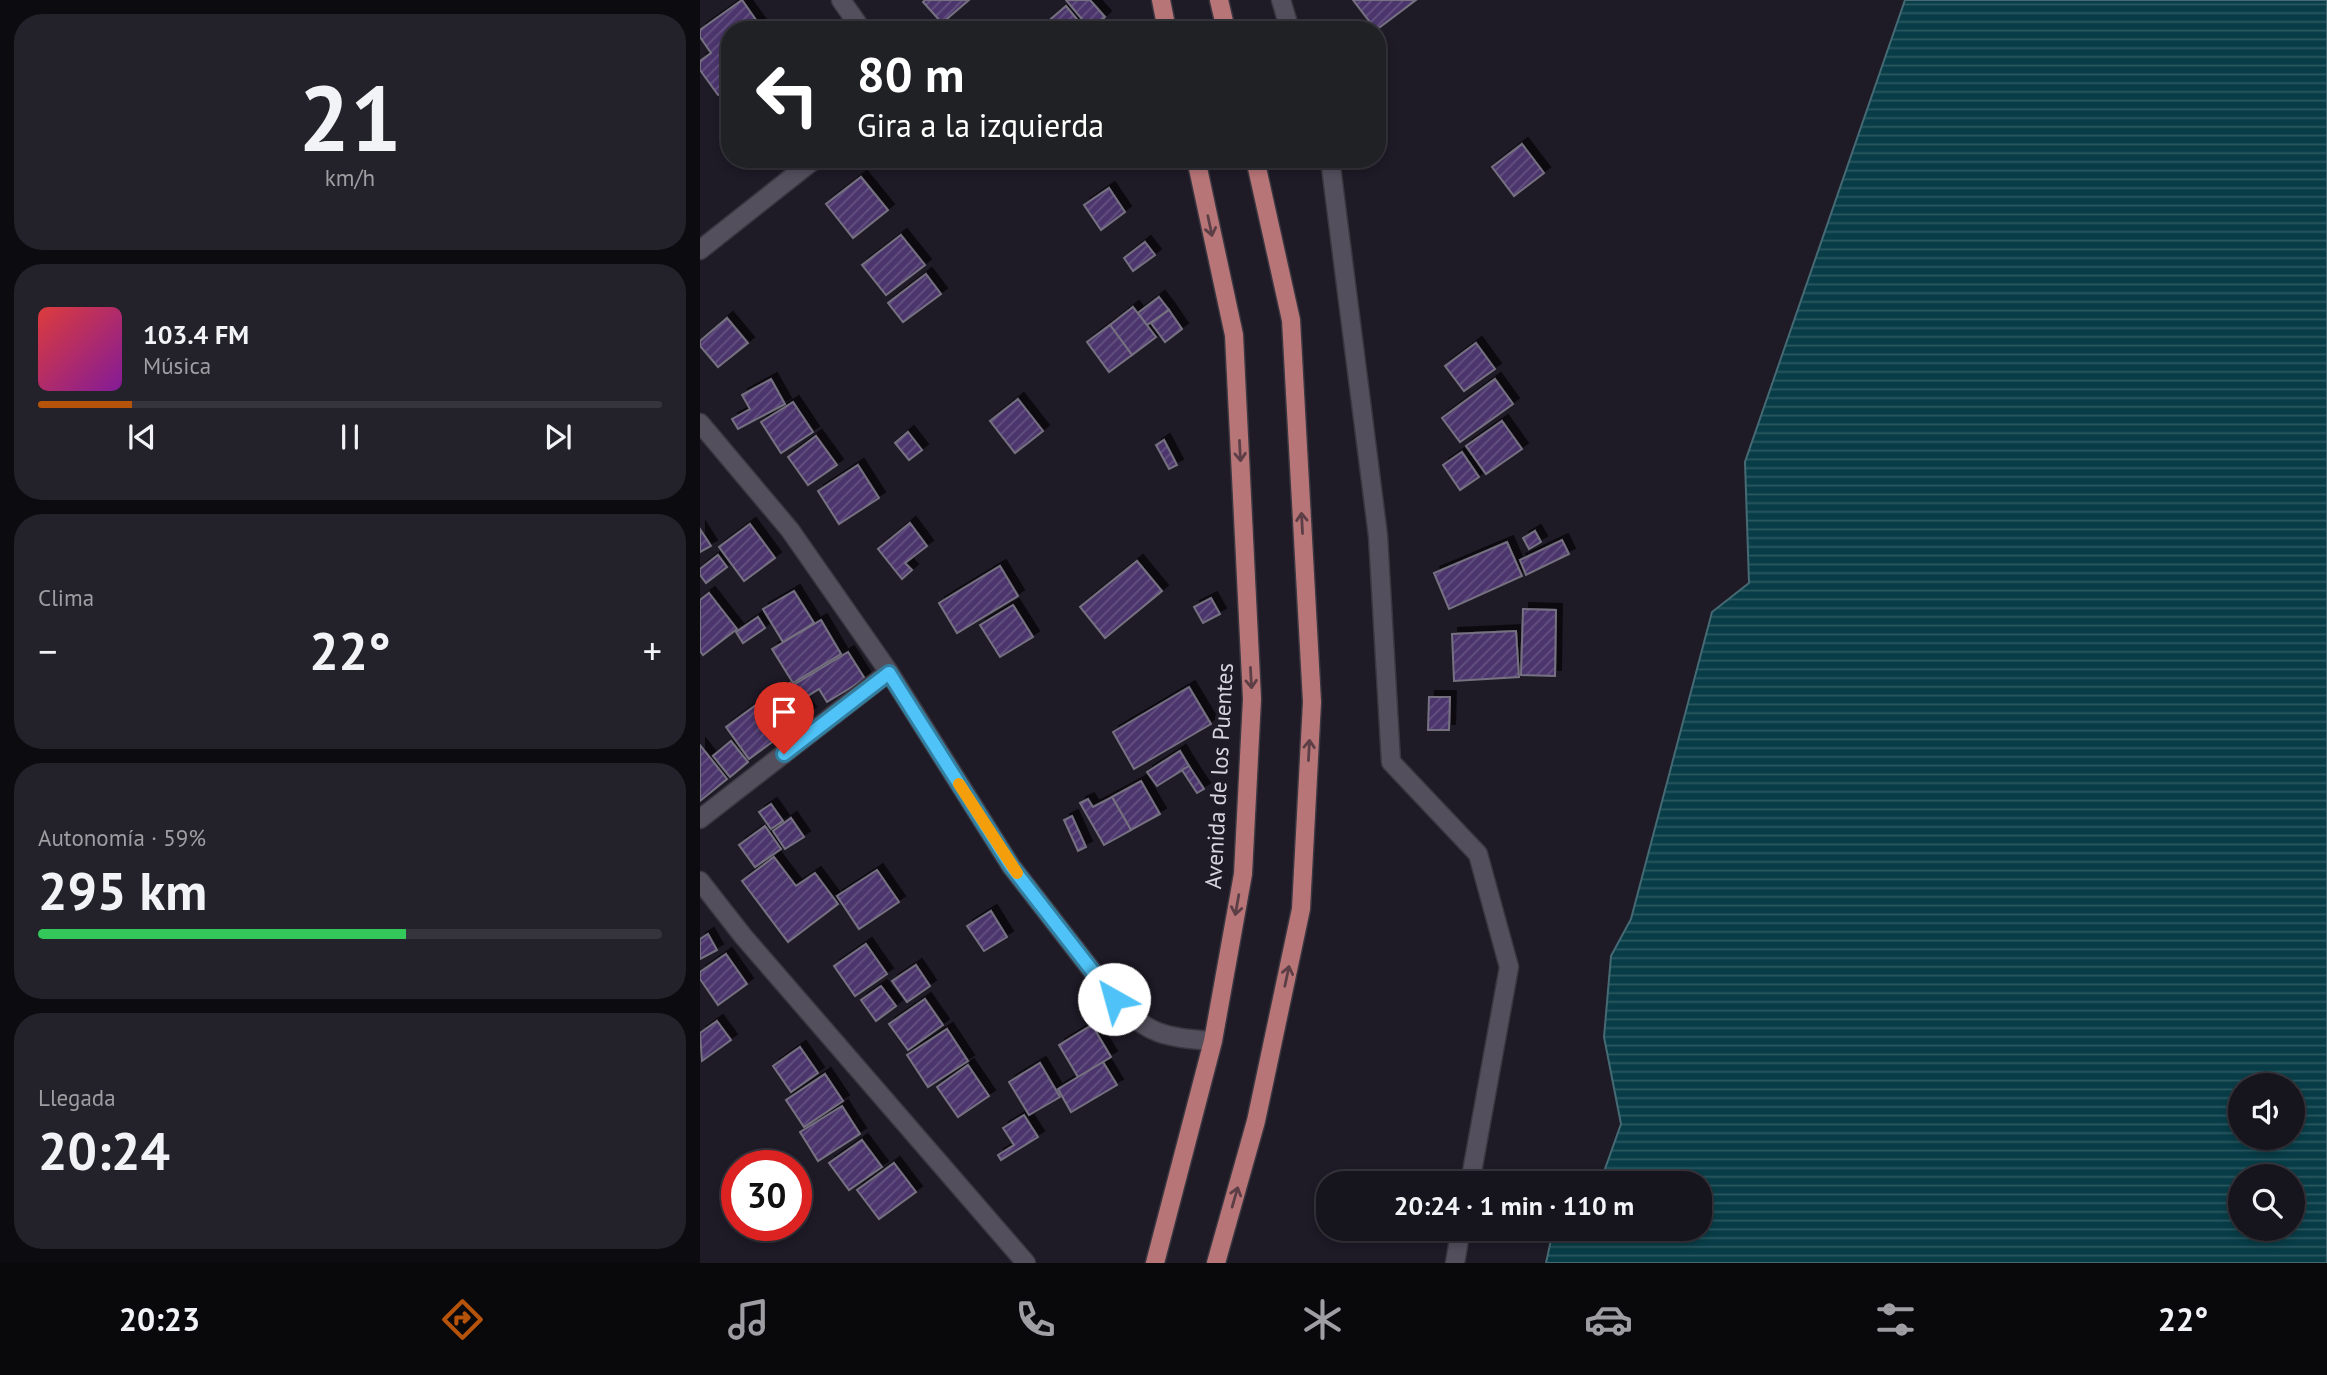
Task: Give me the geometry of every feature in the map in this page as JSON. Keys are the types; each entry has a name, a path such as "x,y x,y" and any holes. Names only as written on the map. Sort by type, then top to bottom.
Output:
{"main road":[{"path":"1161,0 1165,21"},
{"path":"1219,0 1224,21"},
{"name":"Avenida de los Puentes","path":"1155,1263 1213,1041 1243,874 1252,699 1234,335 1198,168"},
{"path":"1216,1263 1256,1122 1301,909 1312,702 1291,320 1257,168"}],"street":[{"path":"841,0 856,21"},
{"path":"1281,0 1287,21"},
{"path":"700,250 804,168"},
{"path":"1331,168 1378,536 1391,762 1478,854 1508,967 1472,1171"},
{"path":"700,423 790,530 889,673 1011,866 1114,999 1137,1021 1167,1037 1213,1041"},
{"path":"700,819 889,673"},
{"path":"700,881 752,947 1026,1263"},
{"path":"1455,1263 1459,1241"}],"water":[{"path":"1905,0 2327,0 2327,1263 1546,1263 1551,1241 1712,1241 1712,1171 1604,1171 1621,1124 1604,1037 1611,956 1631,919 1712,612 1749,583 1745,462"}],"building":[{"path":"742,0 757,21 721,21 721,93 718,95 700,70 700,61 711,53 700,37 700,30"},
{"path":"969,0 944,21 940,21 923,2"},
{"path":"1066,0 1090,0 1105,17 1101,21 1084,21"},
{"path":"1353,0 1416,0 1386,22 1369,21"},
{"path":"1066,6 1078,21 1048,21"},
{"path":"1522,144 1544,173 1514,196 1492,167"},
{"path":"861,177 888,210 853,238 826,204"},
{"path":"1109,188 1125,212 1101,230 1084,205"},
{"path":"901,235 925,265 886,295 862,265"},
{"path":"1145,242 1155,255 1133,271 1124,258"},
{"path":"926,274 941,294 903,322 888,303"},
{"path":"1159,297 1169,310 1147,325 1138,313"},
{"path":"1133,307 1156,337 1132,355 1110,325"},
{"path":"1169,310 1182,329 1165,342 1151,323"},
{"path":"727,318 748,343 718,367 700,346 700,341"},
{"path":"1110,325 1132,355 1109,372 1087,342"},
{"path":"1476,343 1495,369 1464,391 1445,366"},
{"path":"771,379 785,404 738,429 732,419 750,409 742,395"},
{"path":"1495,379 1513,404 1460,442 1442,418"},
{"path":"1018,399 1043,431 1015,453 990,421"},
{"path":"793,402 813,432 781,453 761,422"},
{"path":"1502,421 1522,449 1486,474 1466,446"},
{"path":"908,432 922,450 909,460 895,443"},
{"path":"816,436 837,465 808,485 788,457"},
{"path":"1164,440 1177,465 1169,469 1156,445"},
{"path":"1462,452 1479,477 1460,490 1443,465"},
{"path":"858,465 879,498 839,524 818,491"},
{"path":"910,523 927,546 905,563 912,570 902,579 878,549"},
{"path":"750,524 775,558 744,581 719,547"},
{"path":"700,529 711,546 700,552"},
{"path":"1535,531 1541,542 1529,549 1523,538"},
{"path":"1562,540 1569,554 1526,575 1520,560"},
{"path":"1507,542 1522,576 1449,609 1434,573"},
{"path":"718,555 727,567 706,583 700,575 700,569"},
{"path":"1137,561 1162,591 1105,638 1080,607"},
{"path":"1000,566 1018,596 957,633 939,603"},
{"path":"794,591 814,623 783,642 763,609"},
{"path":"709,593 737,629 703,655 700,651 700,600"},
{"path":"1211,598 1220,614 1203,623 1194,607"},
{"path":"1013,605 1033,637 1000,657 980,625"},
{"path":"1523,609 1556,610 1555,676 1521,675"},
{"path":"758,617 765,628 743,643 736,632"},
{"path":"821,620 841,654 793,683 772,649"},
{"path":"1516,631 1519,677 1454,681 1452,634"},
{"path":"848,652 865,679 827,702 819,689 803,699 795,684"},
{"path":"790,683 810,713 779,733 760,704"},
{"path":"1189,687 1211,724 1134,769 1113,732"},
{"path":"1429,697 1450,697 1449,730 1428,730"},
{"path":"756,705 779,737 749,759 726,727"},
{"path":"804,720 808,728 782,744 779,739"},
{"path":"731,741 748,762 730,777 713,756"},
{"path":"700,745 727,779 700,801"},
{"path":"1180,751 1189,766 1157,786 1147,772"},
{"path":"1189,766 1204,789 1197,793 1182,770"},
{"path":"1141,781 1160,814 1131,830 1112,797"},
{"path":"1112,797 1131,830 1104,845 1080,803 1088,799 1093,807"},
{"path":"771,804 783,821 771,829 759,812"},
{"path":"1072,816 1086,847 1078,851 1064,820"},
{"path":"791,818 804,837 785,849 773,831"},
{"path":"765,826 781,849 755,867 739,845"},
{"path":"774,857 796,886 815,873 838,904 788,942 742,881"},
{"path":"877,870 899,902 859,929 837,896"},
{"path":"991,911 1007,937 984,951 967,926"},
{"path":"708,934 717,950 700,959 700,939"},
{"path":"866,944 887,974 855,996 834,966"},
{"path":"726,954 747,984 718,1005 700,979 700,972"},
{"path":"916,965 930,986 907,1002 892,981"},
{"path":"881,986 896,1006 876,1021 861,1000"},
{"path":"925,999 943,1025 908,1050 889,1024"},
{"path":"717,1021 731,1040 702,1061 700,1033"},
{"path":"1092,1025 1111,1057 1078,1077 1059,1045"},
{"path":"947,1029 968,1061 928,1087 907,1055"},
{"path":"800,1047 818,1073 791,1092 773,1066"},
{"path":"1103,1062 1117,1085 1071,1112 1058,1089"},
{"path":"1040,1063 1060,1097 1029,1115 1009,1082"},
{"path":"968,1065 989,1096 958,1117 937,1087"},
{"path":"825,1074 843,1101 804,1127 786,1100"},
{"path":"842,1106 860,1134 818,1161 800,1132"},
{"path":"1024,1115 1038,1137 1001,1160 998,1155 1014,1145 1003,1128"},
{"path":"862,1140 882,1167 849,1190 829,1163"},
{"path":"894,1163 916,1192 879,1219 857,1190"}],"slow traffic":[{"path":"959,784 1017,873"}],"route":[{"path":"784,754 889,673 1011,866 1114,999"}]}
